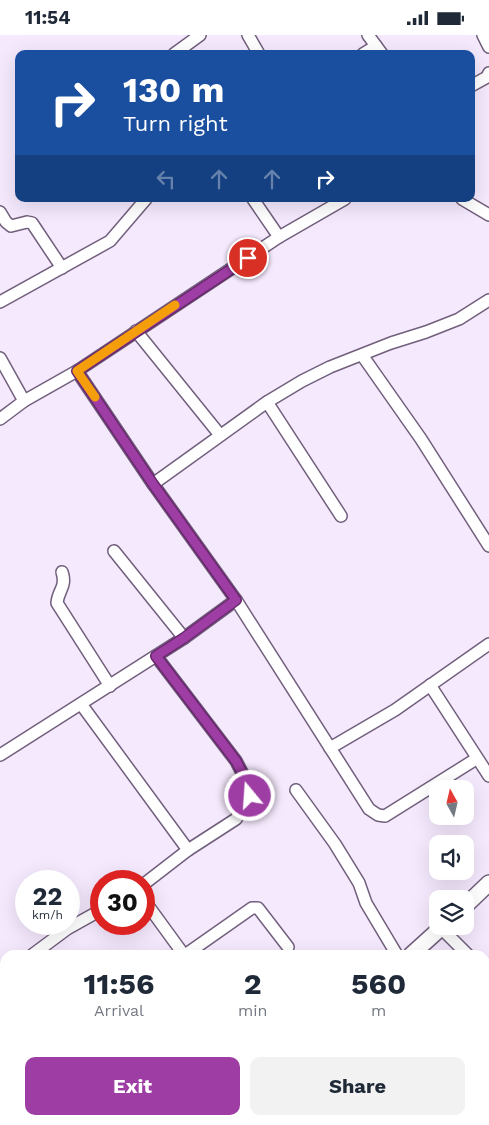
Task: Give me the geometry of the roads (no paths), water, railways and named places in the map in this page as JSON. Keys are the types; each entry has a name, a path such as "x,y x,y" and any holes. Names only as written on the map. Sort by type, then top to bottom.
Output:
{"main road":[{"path":"474,897 489,883"},
{"path":"417,950 433,935"}],"street":[{"path":"179,50 200,35"},
{"path":"248,35 257,50"},
{"path":"368,35 379,50"},
{"path":"483,35 489,47"},
{"path":"475,84 487,77 489,73"},
{"path":"0,302 110,241 143,202"},
{"path":"255,202 280,237"},
{"path":"0,419 24,401 77,371 280,237 340,202"},
{"path":"467,202 489,215"},
{"path":"0,212 11,226 27,222 32,223 62,268"},
{"path":"153,484 267,402 330,367 458,319 489,300"},
{"path":"136,331 220,435"},
{"path":"362,355 421,439 489,546"},
{"path":"0,358 24,401"},
{"path":"77,371 153,484 236,600 369,809 378,815 385,816 476,759"},
{"path":"267,402 341,516"},
{"path":"114,551 184,638"},
{"path":"62,572 65,580 63,589 57,596 57,603 110,686"},
{"path":"0,755 184,638 236,600"},
{"path":"330,748 395,710 489,644"},
{"path":"155,876 188,850 236,819 250,796 249,786 236,761 156,656"},
{"path":"430,685 476,759 489,776"},
{"path":"81,705 188,850"},
{"path":"296,790 335,844 359,883 366,903 394,950"},
{"path":"191,950 252,907 258,908 288,947"},
{"path":"155,915 180,950"},
{"path":"39,950 68,929 90,916"},
{"path":"449,935 463,950"}]}
